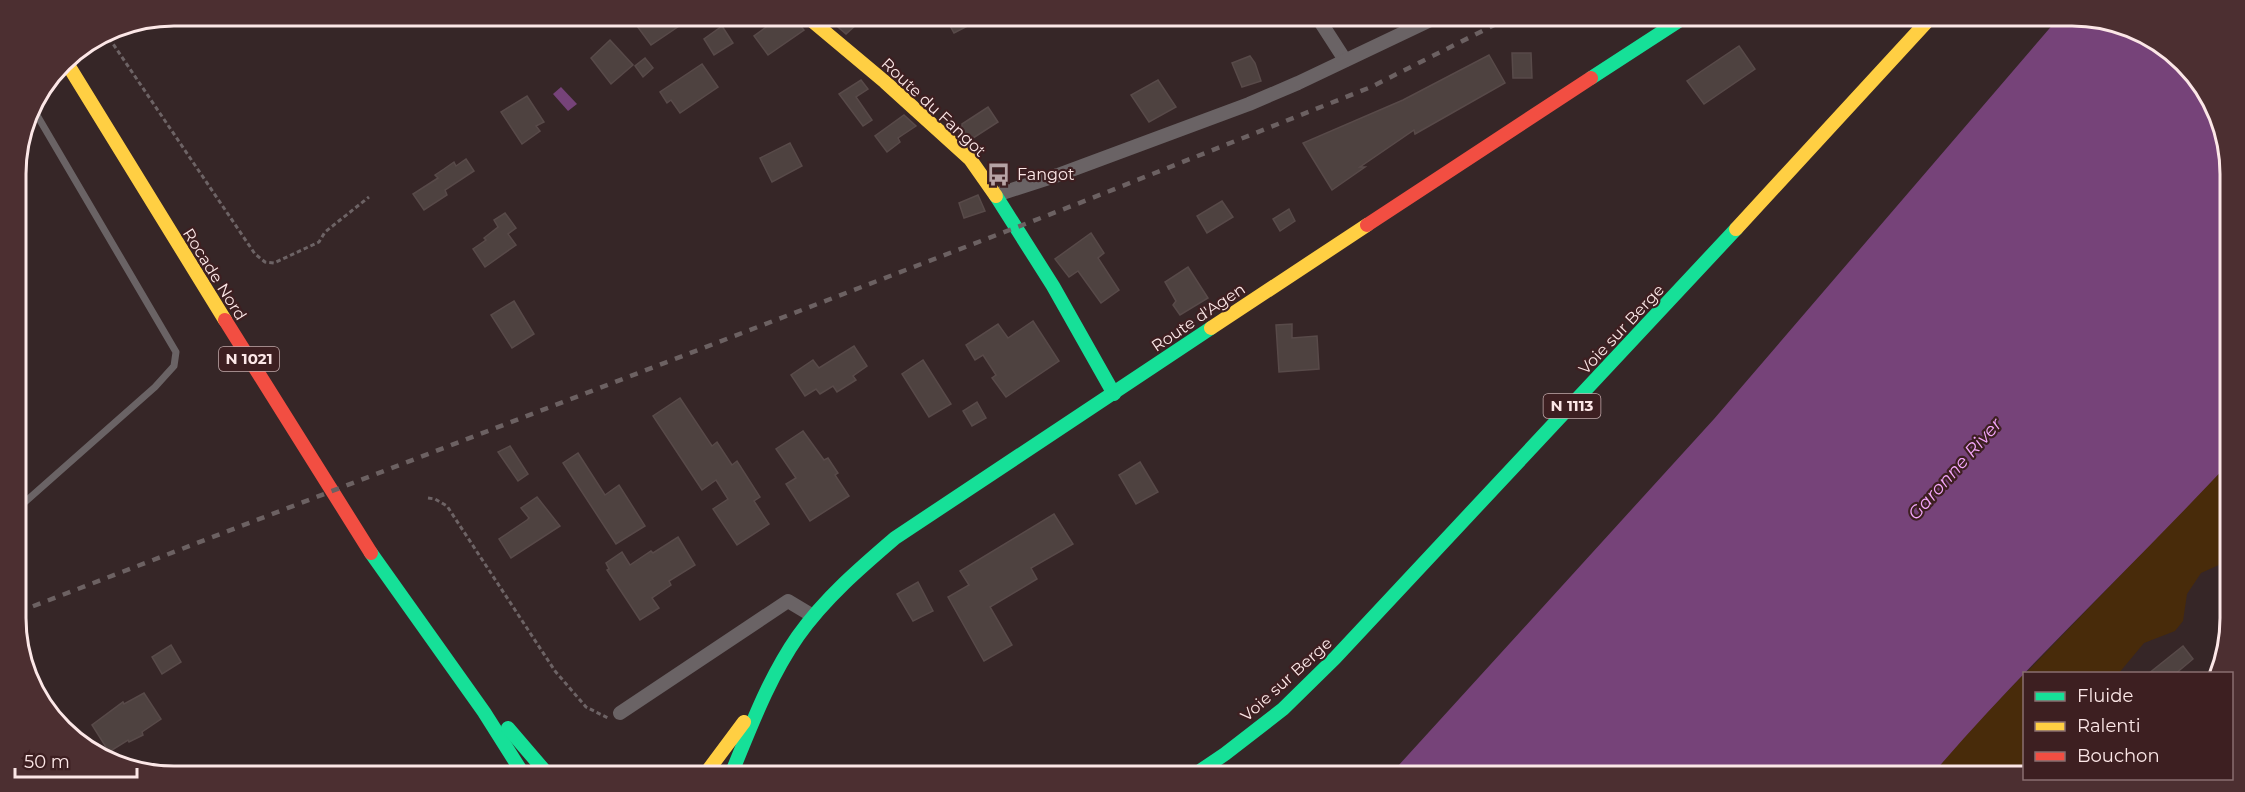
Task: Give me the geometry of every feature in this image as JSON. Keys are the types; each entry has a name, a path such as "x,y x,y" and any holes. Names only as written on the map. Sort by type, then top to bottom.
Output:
{"main road":[{"name":"Route du Fangot","path":"818,26 885,82 970,159 996,195 1053,286 1114,394"},
{"name":"Route d'Agen","path":"735,766 767,691 793,645 813,616 853,574 895,538 1365,225 1671,26"},
{"name":"Voie sur Berge","path":"1207,766 1283,709 1335,658 1629,346 1924,26"},
{"name":"Rocade Nord","path":"69,69 321,477 378,565 442,652"},
{"name":"N 1021","path":"442,652 518,766"},
{"name":"N 1021","path":"442,652 540,766"},
{"name":"Route d'Agen","path":"711,766 767,691"}],"street":[{"path":"1323,26 1345,60"},
{"path":"996,195 1058,175 1249,104 1418,26"},
{"path":"620,713 788,601 813,616"}],"lane":[{"path":"26,501 155,387 174,366 176,352 37,116"}],"path":[{"path":"110,40 255,254 265,262 274,263 318,242 325,232 369,197"},
{"path":"428,498 447,506 555,671 586,707 599,715 610,718 620,713"}],"shaded area":[{"path":"2220,472 2220,564 2201,573 2187,594 2183,621 2175,631 2144,643 2120,672 2027,672"},
{"path":"2023,675 2023,766 1939,766 1968,732"}],"water":[{"name":"Garonne River","path":"2052,26 2091,27 2119,33 2154,50 2189,83 2208,117 2218,154 2220,174 2220,473 2026,672 2023,672 2023,675 1940,766 1398,766 1714,419"},
{"path":"561,87 577,104 568,111 553,94"}],"building":[{"path":"637,26 679,26 651,45"},
{"path":"722,26 733,43 714,55 704,39"},
{"path":"768,26 801,26 804,30 768,55 754,36"},
{"path":"837,26 855,26 846,34"},
{"path":"950,26 968,26 954,33"},
{"path":"610,40 633,65 611,84 591,58"},
{"path":"1739,46 1755,69 1704,104 1687,81"},
{"path":"1512,53 1531,53 1532,78 1513,78"},
{"path":"1489,55 1505,83 1415,134 1414,130 1360,167 1365,167 1332,190 1303,143 1403,100"},
{"path":"1250,56 1261,81 1242,87 1232,63"},
{"path":"645,58 653,68 643,77 635,66"},
{"path":"702,64 718,87 680,113 671,100 667,103 660,92"},
{"path":"861,80 868,89 856,97 872,120 863,126 839,94"},
{"path":"1158,80 1176,107 1149,122 1131,95"},
{"path":"527,96 544,122 536,126 540,131 522,144 501,112"},
{"path":"988,107 998,122 970,140 956,130 962,124"},
{"path":"904,115 916,126 898,138 900,142 887,152 875,136"},
{"path":"790,143 802,166 772,182 760,158"},
{"path":"466,159 474,171 445,190 447,195 424,210 413,194 438,178 435,175 454,162 456,166"},
{"path":"978,195 985,211 964,218 959,203"},
{"path":"1222,201 1233,217 1207,233 1197,216"},
{"path":"1289,209 1295,221 1280,231 1273,219"},
{"path":"505,213 516,228 508,234 516,245 485,267 473,249 486,240 484,238 498,227 494,220"},
{"path":"1091,233 1104,253 1098,258 1119,290 1101,303 1078,271 1069,277 1055,259"},
{"path":"1188,267 1208,298 1180,315 1173,305 1176,301 1165,282"},
{"path":"514,301 534,334 512,348 491,315"},
{"path":"1033,321 1059,361 1006,397 992,378 996,375 983,355 975,360 966,345 998,324 1008,338"},
{"path":"1292,324 1292,338 1317,336 1319,369 1279,372 1276,325"},
{"path":"854,346 867,366 853,376 856,380 837,392 833,386 820,394 816,389 805,396 791,375 813,360 819,368"},
{"path":"923,360 951,404 929,417 902,374"},
{"path":"680,398 712,446 717,442 732,465 737,461 760,497 754,501 769,524 737,545 713,509 728,499 716,480 702,490 653,416"},
{"path":"977,402 986,418 972,426 963,411"},
{"path":"803,431 824,460 828,458 838,473 835,475 849,496 810,521 786,484 796,478 776,449"},
{"path":"510,446 528,474 518,481 498,452"},
{"path":"578,453 605,495 619,485 645,526 616,544 563,463"},
{"path":"1140,462 1158,492 1136,504 1119,475"},
{"path":"537,497 560,526 511,558 499,539 529,518 521,508"},
{"path":"1054,514 1073,544 1031,568 1037,579 990,607 1012,645 984,661 948,597 969,585 960,571"},
{"path":"678,537 695,565 669,581 671,585 652,598 659,608 640,620 607,570 609,569 606,563 622,552 630,565"},
{"path":"918,582 933,611 913,621 897,594"},
{"path":"171,645 181,662 162,674 152,657"},
{"path":"2183,646 2193,659 2177,672 2150,672"},
{"path":"144,693 161,719 142,732 143,735 129,742 128,740 110,752 92,725 123,702 124,704"}],"railway":[{"path":"26,609 1077,204 1371,87 1492,26"}],"traffic: fast":[{"path":"1591,78 1671,26"},
{"path":"996,196 1053,286 1114,394"},
{"path":"1207,766 1283,709 1335,658 1736,229"},
{"path":"735,766 760,705 787,652 808,622 856,572 895,538 1211,328"},
{"path":"371,553 484,712 518,766"},
{"path":"508,728 541,766"}],"traffic: slow":[{"path":"818,26 885,82 970,159 996,196"},
{"path":"1736,229 1923,26"},
{"path":"70,68 225,320"},
{"path":"1211,328 1367,225"},
{"path":"711,766 744,722"}],"traffic: jam":[{"path":"1367,225 1591,78"},
{"path":"225,320 371,553"}],"place":[{"name":"Fangot","path":"999,174"}]}
